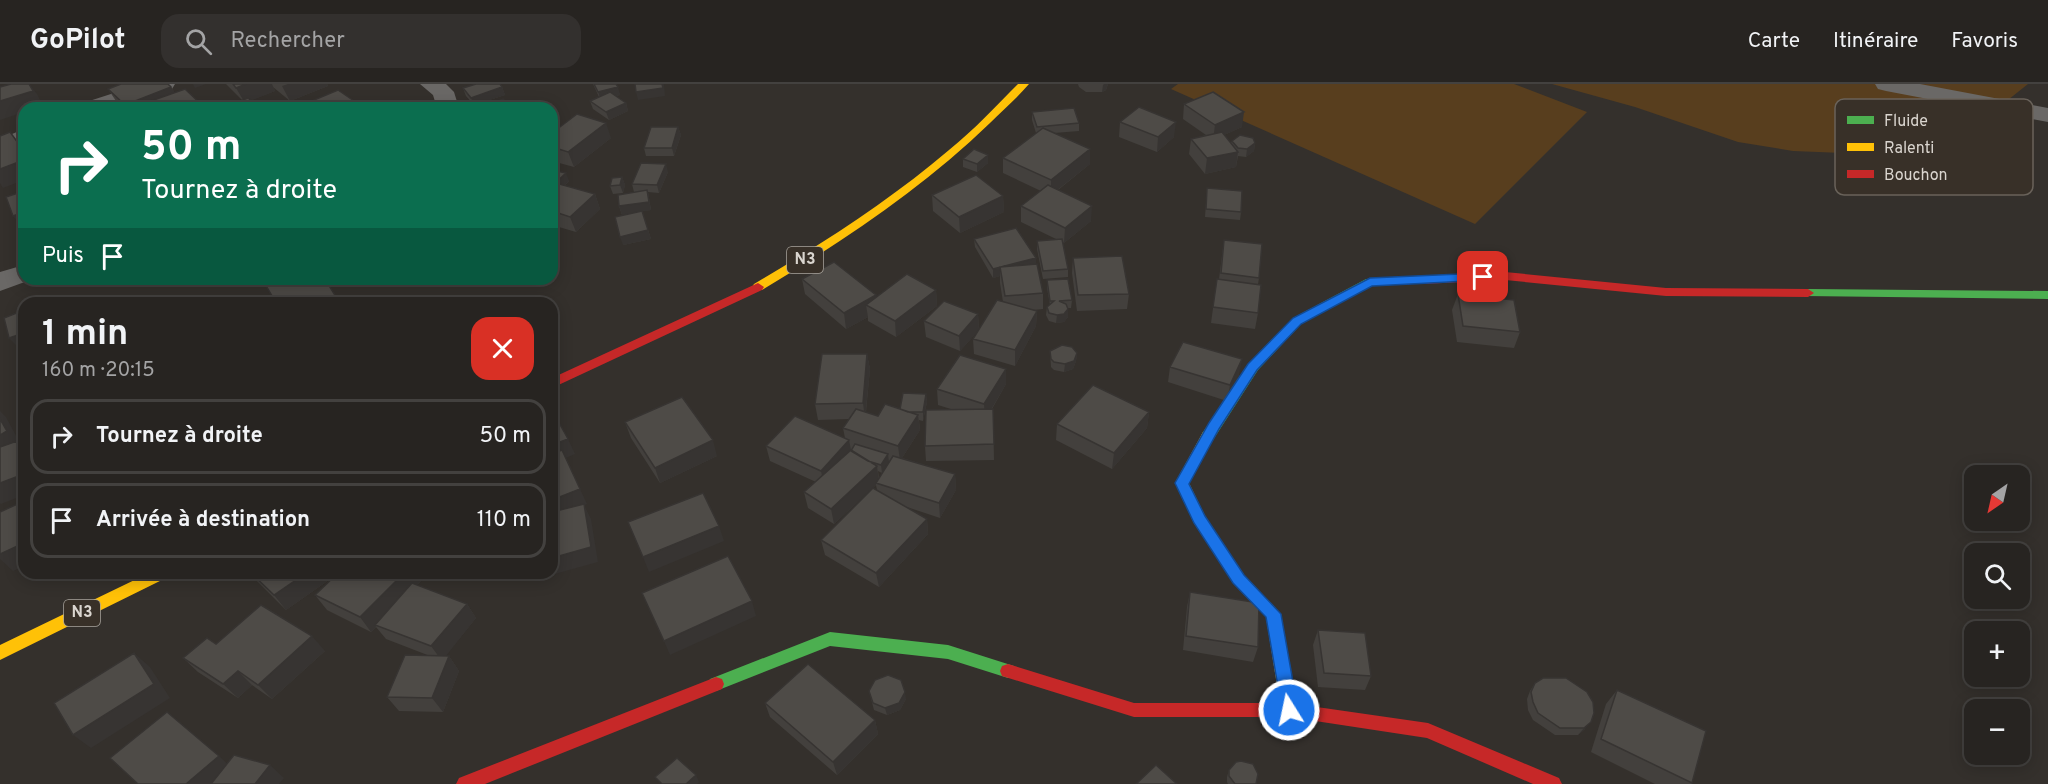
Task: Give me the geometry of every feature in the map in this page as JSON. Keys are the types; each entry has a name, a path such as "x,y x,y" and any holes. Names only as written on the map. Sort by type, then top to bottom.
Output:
{"main road":[{"name":"N3","path":"558,380 763,285 822,249 876,212 954,152 1024,84"},
{"path":"1289,710 1273,614 1239,579 1199,519 1182,483 1214,426 1253,367 1297,321 1370,282 1505,276 1666,292 2048,295"},
{"name":"N3","path":"0,653 151,579"},
{"path":"465,784 830,639 948,652 1134,710 1289,710 1428,731 1553,784"}],"street":[{"path":"109,102 164,84"},
{"path":"431,84 443,92 446,102"},
{"path":"1886,84 1964,99"},
{"path":"2033,112 2048,115"},
{"path":"0,148 18,139"},
{"path":"0,282 18,275"}],"shaded area":[{"path":"1178,84 1514,84 1587,112 1475,224 1171,89"},
{"path":"1552,84 2028,84 2009,99 1835,99 1835,153 1793,151 1738,142 1635,107"}],"building":[{"path":"11,84 29,84 33,91 0,101 0,87"},
{"path":"121,84 168,84 171,87 133,102 122,102 108,89"},
{"path":"233,84 246,84 236,88"},
{"path":"476,84 500,84 502,87 471,98 463,88"},
{"path":"594,84 616,84 618,87 598,92"},
{"path":"635,84 662,84 663,88 636,92"},
{"path":"185,89 199,102 148,102"},
{"path":"338,90 356,102 309,102"},
{"path":"610,92 626,103 606,112 590,101"},
{"path":"1213,92 1244,112 1215,125 1184,104"},
{"path":"248,98 253,102 237,102"},
{"path":"1139,107 1176,122 1158,137 1120,122"},
{"path":"1074,108 1079,123 1037,127 1032,112"},
{"path":"577,114 606,123 568,152 558,149 558,128"},
{"path":"651,127 678,127 672,148 644,148"},
{"path":"1043,128 1090,149 1051,180 1003,158"},
{"path":"10,132 18,143 18,162 0,169 0,136"},
{"path":"1222,132 1238,152 1207,158 1191,139"},
{"path":"1240,135 1253,138 1255,143 1247,149 1238,148 1232,141"},
{"path":"974,149 988,155 977,164 963,159"},
{"path":"641,163 666,164 657,185 632,184"},
{"path":"558,171 566,173 558,180"},
{"path":"976,175 1003,196 959,217 932,195"},
{"path":"622,177 620,185 610,186 612,178"},
{"path":"558,184 595,194 570,217 558,213"},
{"path":"1048,185 1092,206 1065,228 1021,206"},
{"path":"1207,188 1242,191 1241,212 1206,209"},
{"path":"647,190 649,202 619,206 618,195"},
{"path":"18,193 18,214 13,216 6,197"},
{"path":"642,211 648,230 620,237 615,217"},
{"path":"1016,228 1036,258 993,269 974,239"},
{"path":"1062,239 1068,269 1043,271 1037,241"},
{"path":"1224,240 1262,244 1259,278 1221,273"},
{"path":"1122,256 1129,294 1078,295 1073,258"},
{"path":"834,262 876,295 844,313 802,279"},
{"path":"1037,264 1043,293 1005,296 1000,267"},
{"path":"907,274 936,290 895,321 866,305"},
{"path":"1068,279 1072,300 1059,301 1066,304 1068,309 1064,314 1049,313 1047,307 1054,301 1050,301 1047,280"},
{"path":"1217,279 1261,285 1258,313 1213,307"},
{"path":"266,285 329,285 336,297 273,297"},
{"path":"1458,294 1514,300 1520,332 1463,326"},
{"path":"997,300 1037,311 1015,350 973,339"},
{"path":"944,301 978,314 959,336 924,321"},
{"path":"18,312 18,335 9,338 4,318"},
{"path":"1183,342 1242,359 1230,385 1170,367"},
{"path":"1062,345 1072,347 1077,353 1074,361 1065,364 1054,362 1051,359 1050,351"},
{"path":"822,354 867,354 863,403 815,404"},
{"path":"960,355 1006,369 984,404 937,389"},
{"path":"1093,385 1149,412 1114,453 1057,424"},
{"path":"903,393 926,394 923,412 908,412 900,409"},
{"path":"682,397 713,440 655,468 625,422"},
{"path":"885,404 918,415 898,446 843,428 856,409 878,416"},
{"path":"993,409 994,444 925,446 926,410"},
{"path":"795,416 849,440 821,471 766,446"},
{"path":"0,419 7,431 0,435"},
{"path":"558,421 568,439 558,443"},
{"path":"17,441 18,445 18,476 0,483 0,447"},
{"path":"855,444 888,454 881,465 868,461 851,451"},
{"path":"562,450 580,489 558,498 558,452"},
{"path":"851,450 877,466 831,509 804,492"},
{"path":"893,456 955,474 939,503 876,483"},
{"path":"873,488 927,519 876,573 821,540"},
{"path":"703,493 719,526 643,557 628,522"},
{"path":"18,504 18,546 0,554 0,512"},
{"path":"584,504 591,547 558,556 558,510"},
{"path":"728,556 752,601 664,641 642,593"},
{"path":"257,579 297,579 274,595"},
{"path":"332,579 398,579 360,617 315,595"},
{"path":"412,583 467,604 431,646 375,625"},
{"path":"1190,592 1259,603 1258,647 1186,636"},
{"path":"261,605 312,636 258,685 238,671 223,684 183,658 207,638 216,644"},
{"path":"1318,630 1365,633 1371,676 1324,673"},
{"path":"134,653 154,684 73,735 54,703"},
{"path":"405,655 449,656 432,698 387,697"},
{"path":"808,664 875,720 833,762 765,703"},
{"path":"888,675 901,680 905,692 899,703 885,708 873,703 869,691 875,680"},
{"path":"1543,678 1566,678 1587,692 1593,702 1594,713 1591,722 1584,728 1560,728 1538,713 1531,692 1535,683"},
{"path":"1617,690 1706,731 1692,783 1601,739"},
{"path":"167,712 219,756 186,784 138,784 110,758"},
{"path":"234,755 270,765 255,784 211,784"},
{"path":"677,758 696,775 686,784 662,784 655,777"},
{"path":"1236,762 1253,764 1258,774 1256,784 1235,784 1229,776 1229,770"},
{"path":"1156,765 1177,784 1136,784"}],"traffic: fast":[{"path":"1208,436 1253,367 1297,321 1370,282 1422,280"},
{"path":"1808,293 2048,295"},
{"path":"716,684 830,639 948,652 1008,671"}],"traffic: slow":[{"path":"758,287 822,249 876,212 954,152 1024,84"},
{"path":"1208,436 1182,483 1199,519 1239,579 1273,614 1289,710"},
{"path":"0,653 151,579"}],"traffic: jam":[{"path":"1422,280 1505,276 1666,292 1808,293"},
{"path":"558,380 758,287"},
{"path":"1008,671 1134,710 1289,710 1428,731 1553,784"},
{"path":"465,784 716,684"}],"route":[{"path":"1289,710 1273,614 1239,579 1199,519 1182,483 1214,426 1253,367 1297,321 1370,282 1483,277"}]}
